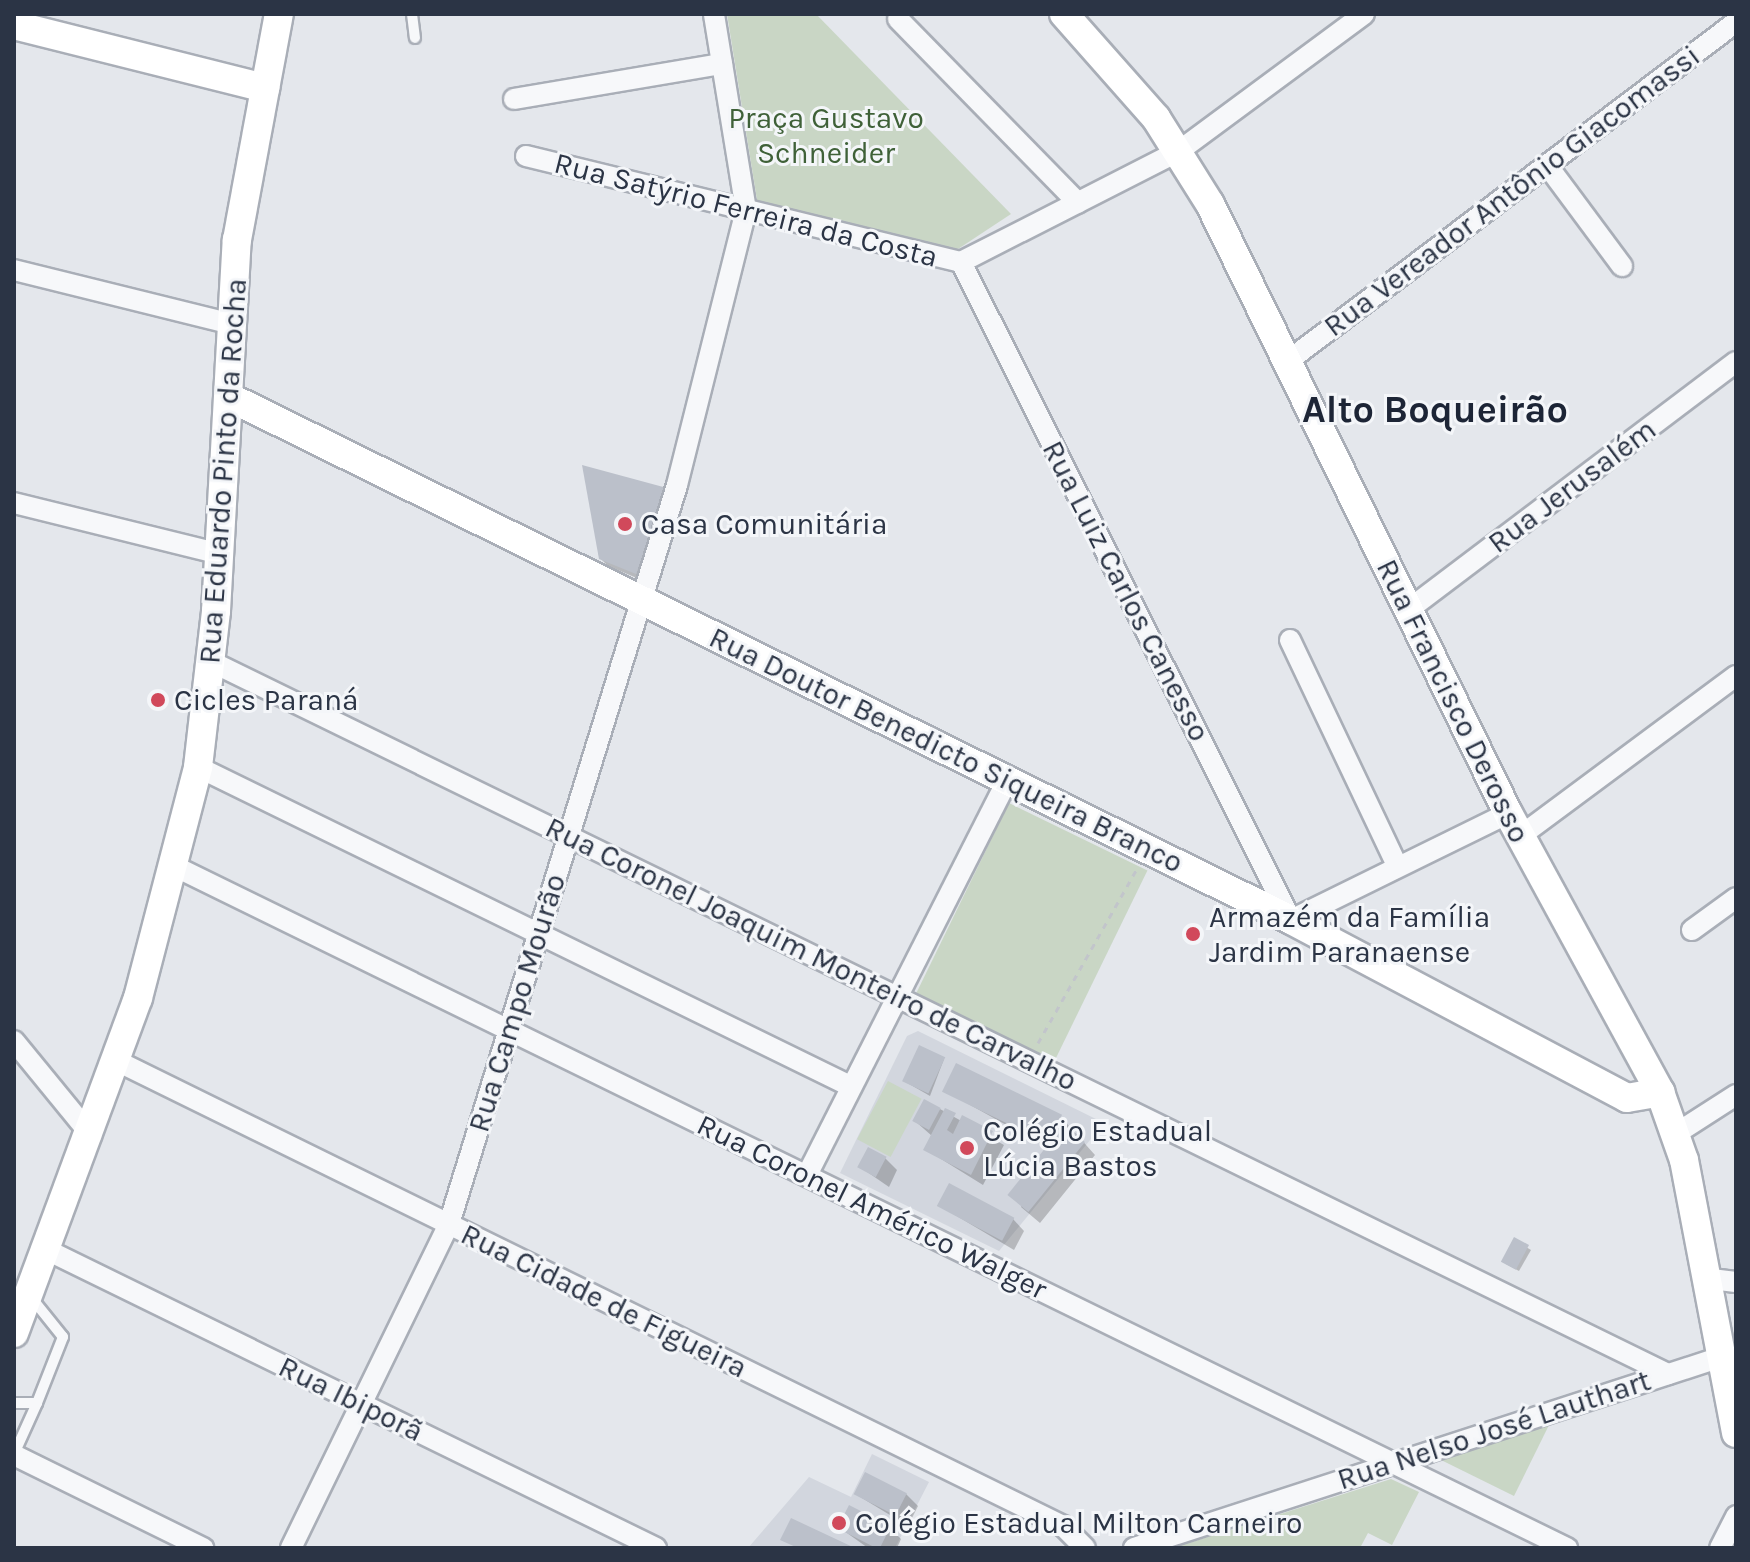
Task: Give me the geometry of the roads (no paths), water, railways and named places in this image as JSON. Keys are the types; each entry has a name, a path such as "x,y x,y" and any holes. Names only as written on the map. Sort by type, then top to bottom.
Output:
{"street":[{"name":"Rua Eduardo Pinto da Rocha","path":"14,1333 117,1061 176,867 198,767 212,662 240,212 279,14"},
{"name":"Rua Campo Mourão","path":"291,1548 449,1224 642,600 746,210 714,14"},
{"name":"Rua Francisco Derosso","path":"1064,14 1179,151 1288,361 1514,825 1660,1092 1677,1133 1718,1358 1736,1433"},
{"name":"Rua Satýrio Ferreira da Costa","path":"526,156 961,262 1179,151 1340,21 1364,14"},
{"path":"898,19 1078,203"},
{"name":"Rua Vereador Antônio Giacomassi","path":"1288,361 1736,22"},
{"path":"14,25 265,88"},
{"path":"514,99 722,64"},
{"path":"1547,165 1622,266"},
{"name":"Rua Luiz Carlos Canesso","path":"961,262 1291,920"},
{"path":"14,270 233,324"},
{"name":"Rua Jerusalém","path":"1408,610 1736,362"},
{"name":"Rua Doutor Benedicto Siqueira Branco","path":"229,397 1291,920 1627,1098 1660,1092"},
{"path":"14,503 220,554"},
{"path":"1290,640 1398,867"},
{"name":"Rua Coronel Joaquim Monteiro de Carvalho","path":"212,662 1668,1374"},
{"path":"1291,920 1398,867 1514,825 1736,676"},
{"path":"198,767 850,1086"},
{"path":"807,1175 894,995 1007,781"},
{"name":"Rua Coronel Américo Walger","path":"176,867 1567,1548"},
{"path":"1692,930 1736,898"},
{"path":"14,1041 91,1135"},
{"name":"Rua Cidade de Figueira","path":"117,1061 1063,1526 1085,1548"},
{"path":"1677,1133 1736,1095"},
{"name":"Rua Ibiporã","path":"47,1250 656,1548"},
{"path":"1703,1278 1736,1282"},
{"name":"Rua Nelso José Lauthart","path":"1134,1548 1718,1358"},
{"path":"14,1454 203,1548"},
{"path":"1720,1548 1736,1516"}],"lane":[{"path":"412,14 415,38"},
{"path":"14,1454 63,1337 29,1295"},
{"path":"14,1403 37,1403"}],"place":[{"name":"Casa Comunitária","path":"625,524"},
{"name":"Cicles Paraná","path":"158,700"},
{"name":"Armazém da Família Jardim Paranaense","path":"1193,934"},
{"name":"Colégio Estadual Lúcia Bastos","path":"967,1148"},
{"name":"Colégio Estadual Milton Carneiro","path":"839,1523"}],"district":[{"name":"Alto Boqueirão","path":"1435,410"}],"park label":[{"name":"Praça Gustavo Schneider","path":"826,135"}]}
